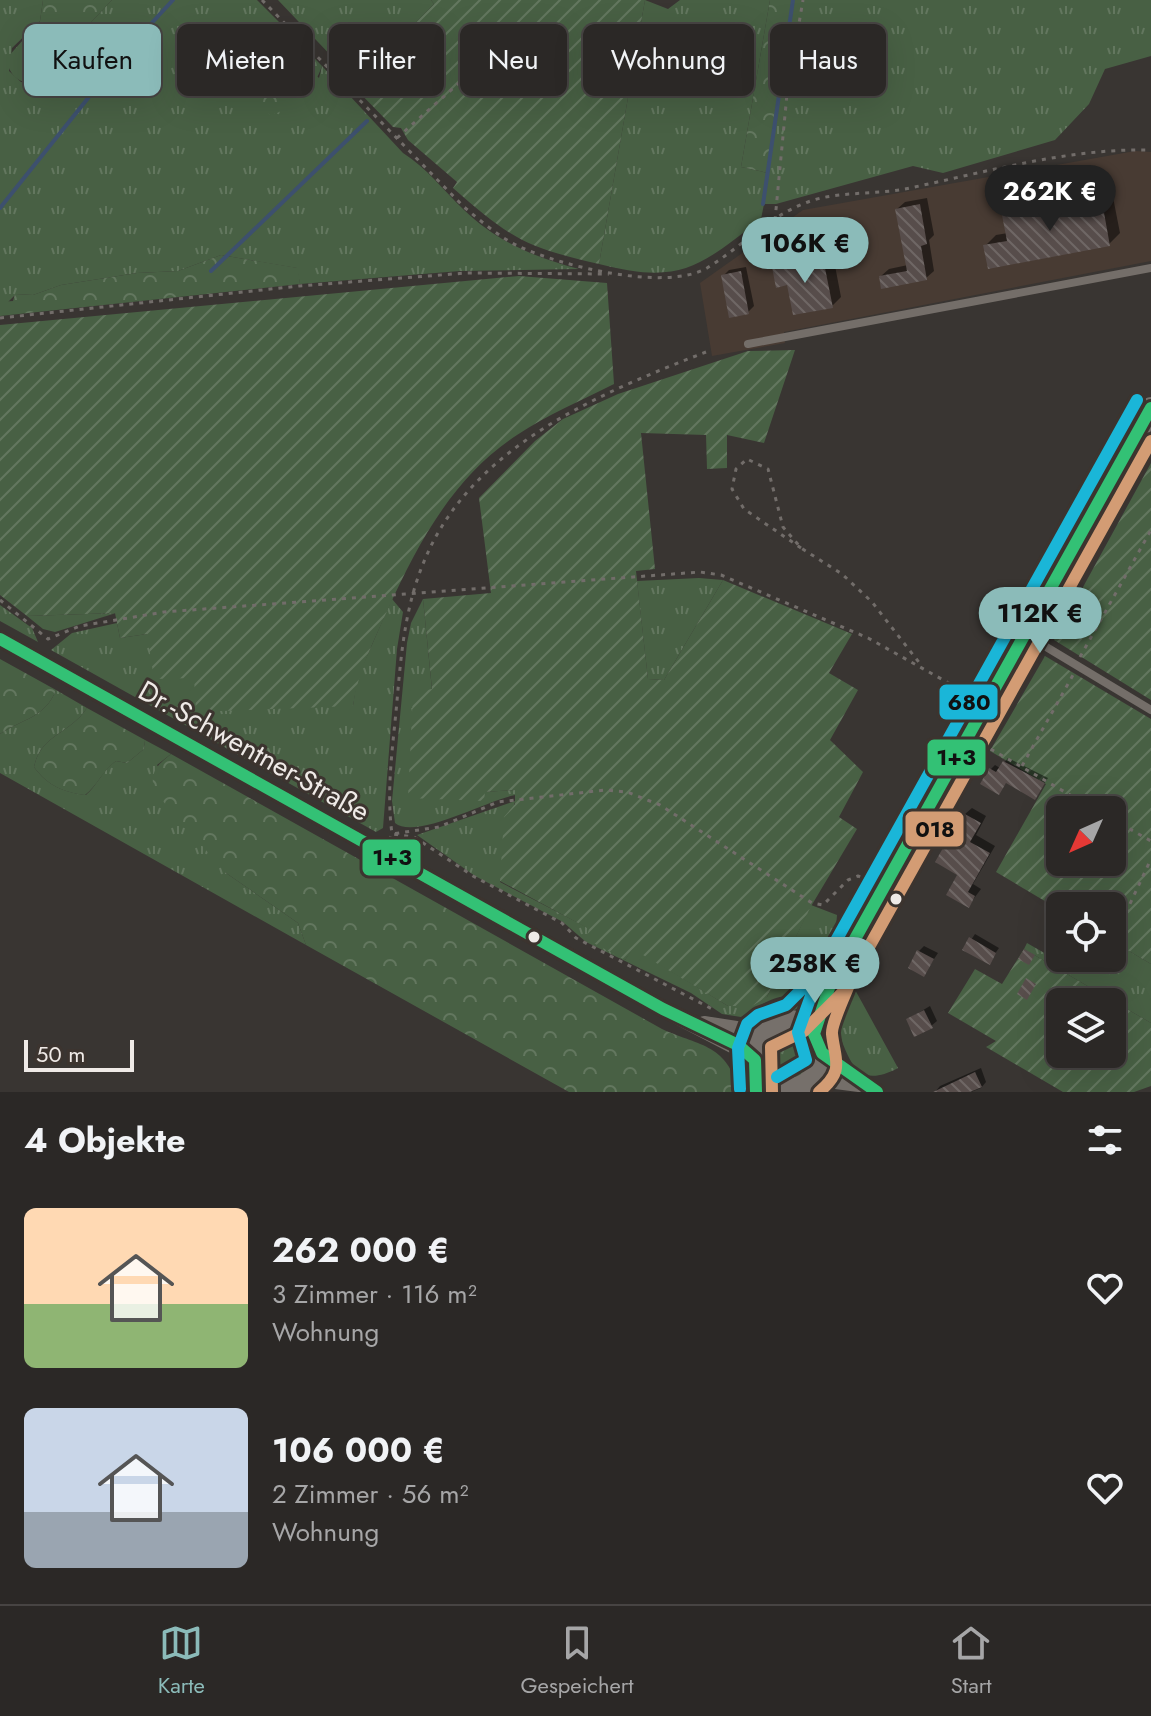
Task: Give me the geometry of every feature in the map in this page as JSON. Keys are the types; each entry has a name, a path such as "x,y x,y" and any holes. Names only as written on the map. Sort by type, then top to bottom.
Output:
{"main road":[{"path":"831,982 791,1021 777,1023 762,1033 756,1075 784,1091 803,1086 820,1067 818,1043 831,982 1151,408"},
{"path":"791,1021 818,1043"}],"street":[{"name":"Dr.-Schwentner-Straße","path":"0,639 382,854 693,1023 756,1075"},
{"name":"Dr.-Schwentner-Straße","path":"693,1023 762,1033"},
{"path":"818,1043 872,1089"},
{"path":"813,1078 835,1078 872,1089"}],"lane":[{"path":"748,344 1151,268"},
{"path":"1025,634 1151,710"}],"path":[{"path":"262,0 464,207 516,245 543,256 617,275"},
{"path":"775,220 787,94 803,0"},
{"path":"397,138 460,82"},
{"path":"0,318 299,286 466,273 686,278 708,267 750,234 821,198 902,189 1104,149 1151,150"},
{"path":"382,854 392,834 387,799 401,645 412,595 424,562 452,514 489,472 562,415 626,383 706,352"},
{"path":"801,548 783,527 768,469 747,459 736,469 732,489 744,509 801,548 842,574 872,602 923,668"},
{"path":"1022,766 1077,665 1085,644 1151,530"},
{"path":"0,600 48,639 80,626 164,612 700,572 721,575 868,638 986,704"},
{"path":"968,737 1072,796"},
{"path":"392,834 439,827 475,809 513,799 605,790 627,792 660,805 812,903 823,905 848,880 858,876 883,887"},
{"path":"1126,827 1151,841"},
{"path":"392,834 414,837 473,876 562,923 576,938 689,994 718,1012 729,1027"},
{"path":"1126,912 1151,859"}],"shaded area":[{"path":"1135,151 1151,152 1151,261 784,332 785,343 712,356 700,283 803,210"}],"green space":[{"path":"0,0 43,0 40,21 24,24 24,36 12,48 9,71 24,82 24,96 161,96 161,24 89,24 112,0 257,0 281,24 177,24 177,96 313,96 313,72 319,78 322,66 329,74 329,96 350,96 403,153 427,172 476,221 517,247 579,269 460,271 300,284 297,268 221,255 178,271 137,273 61,285 33,295 16,294 7,303 0,302"},
{"path":"43,0 112,0 89,24 37,24"},
{"path":"278,0 431,0 434,4 415,24 329,24 329,54 313,37 313,24 301,24"},
{"path":"431,0 645,0 641,24 583,24 583,96 628,96 599,264 535,246 489,219 453,188 457,182 408,140 401,128 393,127 363,96 444,96 444,24 414,24 434,4"},
{"path":"645,0 668,9 680,0 770,0 754,92 754,24 641,24"},
{"path":"770,0 793,0 790,24 770,24 770,96 779,96 768,173 741,167"},
{"path":"793,0 1151,0 1151,56 1105,69 1089,104 1055,140 943,173 913,166 776,204 764,204 761,219 721,249 704,260 670,272 650,273 599,264 628,96 753,96 741,167 768,173 779,96 886,96 886,24 790,24"},
{"path":"24,39 24,82 15,77 6,59"},
{"path":"313,57 322,66 313,83"},
{"path":"239,96 302,96 271,115"},
{"path":"221,255 298,268 300,284 0,316 0,302 13,301 15,294 33,295 61,285 137,273 178,271"},
{"path":"519,276 607,283 614,384 517,435 474,470 456,491 425,536 400,584 367,656 353,706 196,712 194,678 154,679 147,634 120,638 115,613 27,616 0,595 0,325"},
{"path":"795,350 764,443 727,435 727,468 707,469 706,435 641,433 655,569 636,571 648,679 664,680 723,580 852,634 829,673 858,690 830,740 863,772 839,817 857,829 810,908 767,997 752,1006 728,1006 633,949 625,960 586,939 589,929 500,881 504,817 515,804 515,790 485,792 484,801 408,798 413,692 432,689 423,599 491,593 479,498 535,441 563,419 618,394 748,351"},
{"path":"1151,463 1151,700 1054,640"},
{"path":"723,580 664,680 648,679 637,581"},
{"path":"392,599 403,612 397,649 383,828 376,832 51,650 72,633 117,623 120,638 147,634 194,677 353,706 357,679"},
{"path":"423,599 432,690 484,800 484,792 515,790 515,795 435,823 405,827 395,823 392,801 407,643 411,623"},
{"path":"0,605 32,628 38,642 0,621"},
{"path":"116,613 55,632 43,629 27,616"},
{"path":"1045,656 1151,719 1151,964 1126,949 1126,892 1046,892 1046,902 996,872 1046,784 990,751"},
{"path":"0,659 56,690 46,707 0,734"},
{"path":"56,690 87,708 43,748 34,767 39,774 57,787 86,795 116,761 127,763 144,749 145,740 171,754 157,765 226,873 298,923 306,945 0,773 0,734 46,707"},
{"path":"87,708 145,740 144,749 127,763 116,761 85,795 56,787 34,767 49,741"},
{"path":"171,754 662,1029 711,1049 728,1064 739,1092 569,1092 306,945 298,923 226,873 154,791 155,770"},
{"path":"515,801 500,882 590,929 625,960 633,948 728,1006 767,997 811,905 837,915 830,948 820,971 800,997 776,998 741,1017 722,1014 691,993 586,942 563,922 475,876 417,835"},
{"path":"1027,943 1046,954 1046,962 1024,949"},
{"path":"1024,949 1046,962 1046,972 1063,972 1091,988 1046,988 1046,1068 1126,1068 1126,1008 1151,1023 1151,1086 1134,1092 1063,1092 986,1047 996,1041 948,1013 975,969 1002,984"},
{"path":"1126,949 1151,964 1151,1023 1126,1008 1126,988 1091,988 1063,972 1126,972"},
{"path":"853,986 898,1068 871,1076 862,1073 849,1058 834,1021 846,989"},
{"path":"777,1003 802,1006 785,1015 746,1024 762,1008 777,1008"},
{"path":"789,1034 805,1040 811,1056 805,1072 789,1078 773,1072 767,1056 773,1040"},
{"path":"737,1050 748,1061 750,1091 739,1072"}],"building":[{"path":"1101,196 1110,246 988,269 983,245 1007,241 1002,215"},
{"path":"920,204 927,244 921,246 927,280 881,289 879,276 907,271 895,209"},
{"path":"823,258 833,308 793,315 787,285 776,288 772,267"},
{"path":"741,271 749,314 729,318 721,275"},
{"path":"1003,761 1045,783 1035,800 1006,783 999,795 980,784 989,768 996,772"},
{"path":"963,813 981,823 970,842 990,853 968,892 975,896 969,908 946,895 957,875 935,862"},
{"path":"969,937 996,953 990,965 962,950"},
{"path":"1024,949 1035,955 1029,965 1018,959"},
{"path":"917,950 934,959 924,977 908,968"},
{"path":"1026,978 1036,984 1027,1000 1017,994"},
{"path":"924,1010 933,1028 914,1037 906,1019"},
{"path":"975,1072 982,1087 970,1092 933,1092"}],"waterway":[{"path":"0,208 125,52 173,0"},
{"path":"763,204 793,0"},
{"path":"211,271 367,121"}],"transit line":[{"name":"680","path":"740,1089 738,1048 747,1024 758,1015 786,1005 818,973 1137,400"},
{"name":"1+3","path":"877,1092 822,1053 814,1034 831,982 1151,408"},
{"name":"018","path":"772,1092 771,1047 804,1031 845,990 1151,441"},
{"name":"1+3","path":"0,639 663,1009 738,1045 755,1060 756,1092"},
{"name":"680","path":"777,1077 806,1060 798,1032 821,968"},
{"name":"018","path":"819,1092 835,1071 832,1029 851,980"}]}
